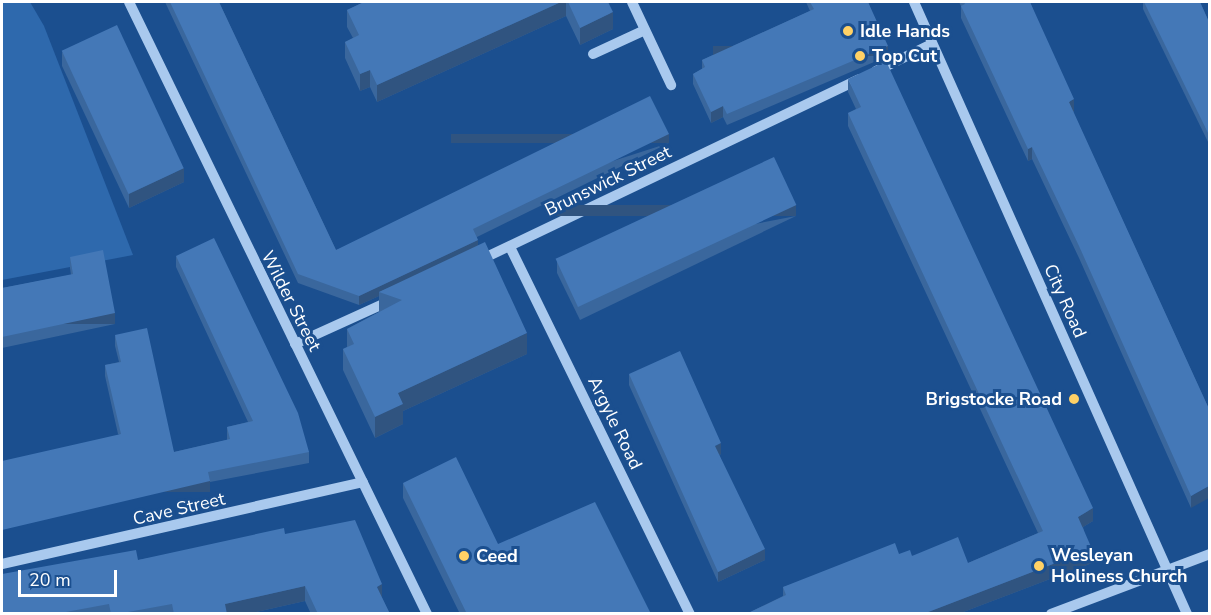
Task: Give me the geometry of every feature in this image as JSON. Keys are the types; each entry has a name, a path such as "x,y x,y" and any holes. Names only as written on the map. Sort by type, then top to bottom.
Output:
{"street":[{"name":"Wilder Street","path":"129,2 427,614"},
{"path":"632,2 671,84"},
{"name":"City Road","path":"914,2 1187,614"},
{"path":"592,54 645,30"},
{"name":"Brunswick Street","path":"467,266 932,44"},
{"name":"Argyle Road","path":"510,247 690,614"},
{"path":"295,344 403,296"},
{"name":"Cave Street","path":"2,564 363,482"},
{"path":"1051,614 1209,554"}],"shaded area":[{"path":"2,2 30,2 44,26 133,255 2,280"}],"building":[{"path":"170,2 219,2 336,250 650,96 669,134 473,229 478,240 359,296 298,274"},
{"path":"364,2 561,2 377,85 370,70 360,74 345,42 359,35 347,10"},
{"path":"568,2 608,2 613,12 580,28"},
{"path":"810,2 868,2 888,46 727,114 723,106 711,112 693,74 705,67 702,60 814,9"},
{"path":"964,2 1030,2 1074,99 1069,102 1209,409 1209,486 1191,496 1079,246 1032,147 1028,149 961,6 965,4"},
{"path":"1144,2 1200,2 1209,22 1209,135"},
{"path":"117,25 184,168 128,194 62,51"},
{"path":"886,61 1093,508 1078,517 1092,549 923,614 746,614 786,595 783,587 895,543 899,554 910,550 912,556 958,537 968,563 1043,531 848,113 861,107 848,79"},
{"path":"774,157 796,205 578,307 556,259"},
{"path":"214,238 298,413 309,452 208,472 210,481 2,530 2,461 121,434 105,365 121,362 115,335 147,328 174,452 230,439 227,427 253,421 176,256"},
{"path":"485,242 527,333 398,393 403,404 375,417 343,349 354,344 347,329 402,300 379,292"},
{"path":"103,250 115,313 2,337 2,288 73,274 70,257"},
{"path":"680,351 721,443 715,446 765,549 718,572 629,374"},
{"path":"456,457 498,544 595,502 651,614 467,614 403,483"},
{"path":"355,520 382,584 377,587 390,614 318,614 305,586 225,604 227,614 174,614 172,604 111,614 109,604 55,614 2,614 2,574 136,550 138,560 284,528 285,534"}],"place":[{"name":"Idle Hands","path":"848,31"},
{"name":"Top Cut","path":"860,56"},
{"name":"Brigstocke Road","path":"1074,399"},
{"name":"Ceed","path":"464,556"},
{"name":"Wesleyan Holiness Church","path":"1039,566"}]}
